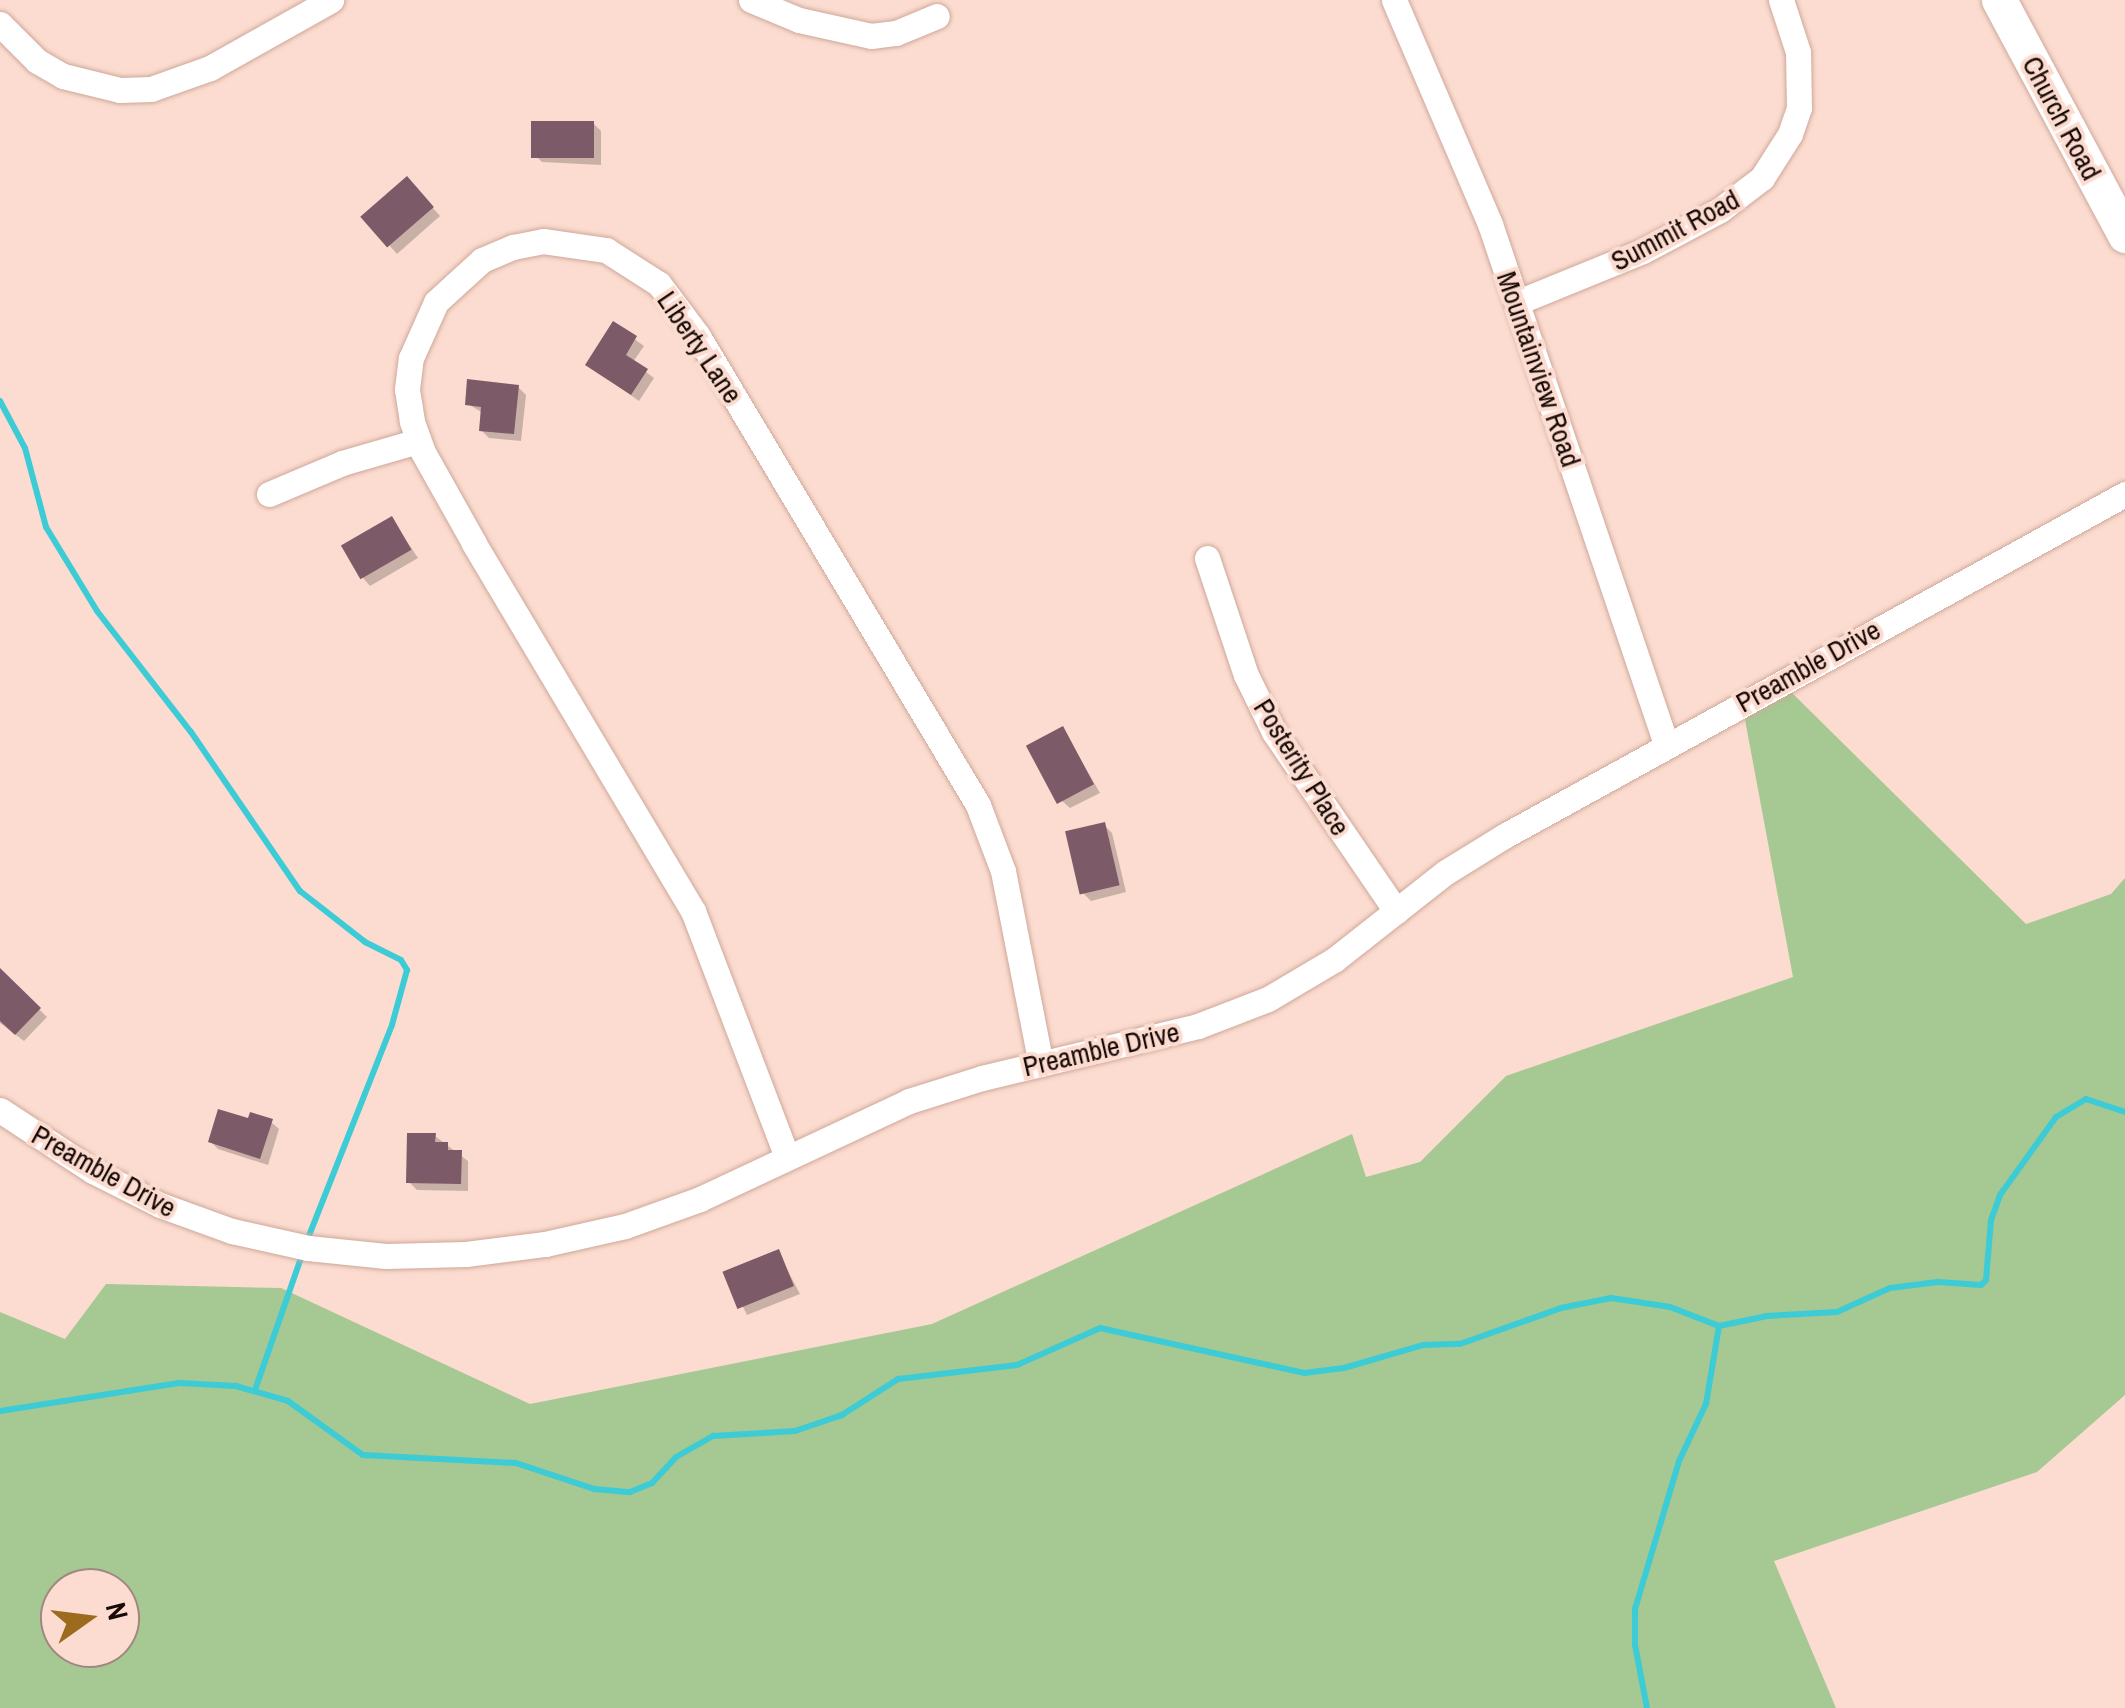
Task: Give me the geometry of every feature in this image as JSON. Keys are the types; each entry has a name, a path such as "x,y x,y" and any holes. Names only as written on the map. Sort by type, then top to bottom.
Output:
{"main road":[{"name":"Church Road","path":"2000,0 2125,235"}],"street":[{"path":"0,24 37,61 62,76 120,90 152,89 210,68 331,0"},
{"path":"752,0 799,20 872,36 896,33 937,16"},
{"name":"Mountainview Road","path":"1394,0 1463,155 1518,302 1666,744"},
{"name":"Summit Road","path":"1518,302 1643,252 1720,210 1762,178 1790,134 1798,108 1798,52 1781,0"},
{"name":"Liberty Lane","path":"787,1157 693,911 465,528 418,441 407,389 421,329 436,302 482,260 543,241 575,243 620,257 659,284 698,336 978,804 1003,871 1041,1064"},
{"path":"269,494 352,460 418,441"},
{"name":"Preamble Drive","path":"0,1110 109,1180 195,1219 308,1248 386,1256 466,1254 586,1236 700,1200 909,1101 1041,1064 1163,1036 1232,1014 1300,981 1476,852 2125,494"},
{"name":"Posterity Place","path":"1207,558 1246,675 1274,732 1396,911"}],"green space":[{"path":"1785,686 2026,924 2111,894 2125,878 2125,1395 2037,1472 1774,1561 1836,1708 0,1708 0,1312 65,1339 106,1284 281,1288 530,1404 932,1324 1352,1134 1366,1177 1420,1162 1506,1076 1793,977 1743,709"}],"building":[{"path":"531,121 594,121 594,158 531,158"},
{"path":"407,176 434,207 387,248 360,217"},
{"path":"613,321 637,336 626,355 648,369 631,395 585,365"},
{"path":"467,379 519,385 514,434 479,431 481,407 465,405"},
{"path":"392,516 412,550 360,579 341,546"},
{"path":"1063,726 1094,784 1057,804 1026,746"},
{"path":"1105,822 1120,885 1080,895 1065,831"},
{"path":"0,968 41,1008 15,1035 0,1021"},
{"path":"218,1109 248,1118 250,1112 273,1119 260,1159 208,1142"},
{"path":"407,1133 436,1133 435,1142 448,1142 448,1150 462,1150 461,1184 406,1183"},
{"path":"779,1249 794,1286 737,1309 722,1272"}],"waterway":[{"path":"0,401 25,448 46,527 97,611 191,732 300,891 365,942 401,960 407,970 392,1025 306,1243"},
{"path":"0,1411 179,1383 236,1386 288,1401 363,1455 516,1463 594,1489 630,1492 652,1483 676,1457 713,1436 795,1431 842,1415 898,1379 1017,1365 1100,1328 1304,1373 1344,1368 1423,1345 1460,1344 1561,1308 1611,1298 1670,1307 1719,1326 1767,1316 1837,1312 1890,1288 1938,1282 1981,1285 1986,1280 1991,1220 2000,1195 2056,1117 2086,1099 2125,1112"},
{"path":"255,1390 302,1255"},
{"path":"1647,1708 1635,1645 1635,1609 1679,1461 1706,1404 1719,1326"}]}
